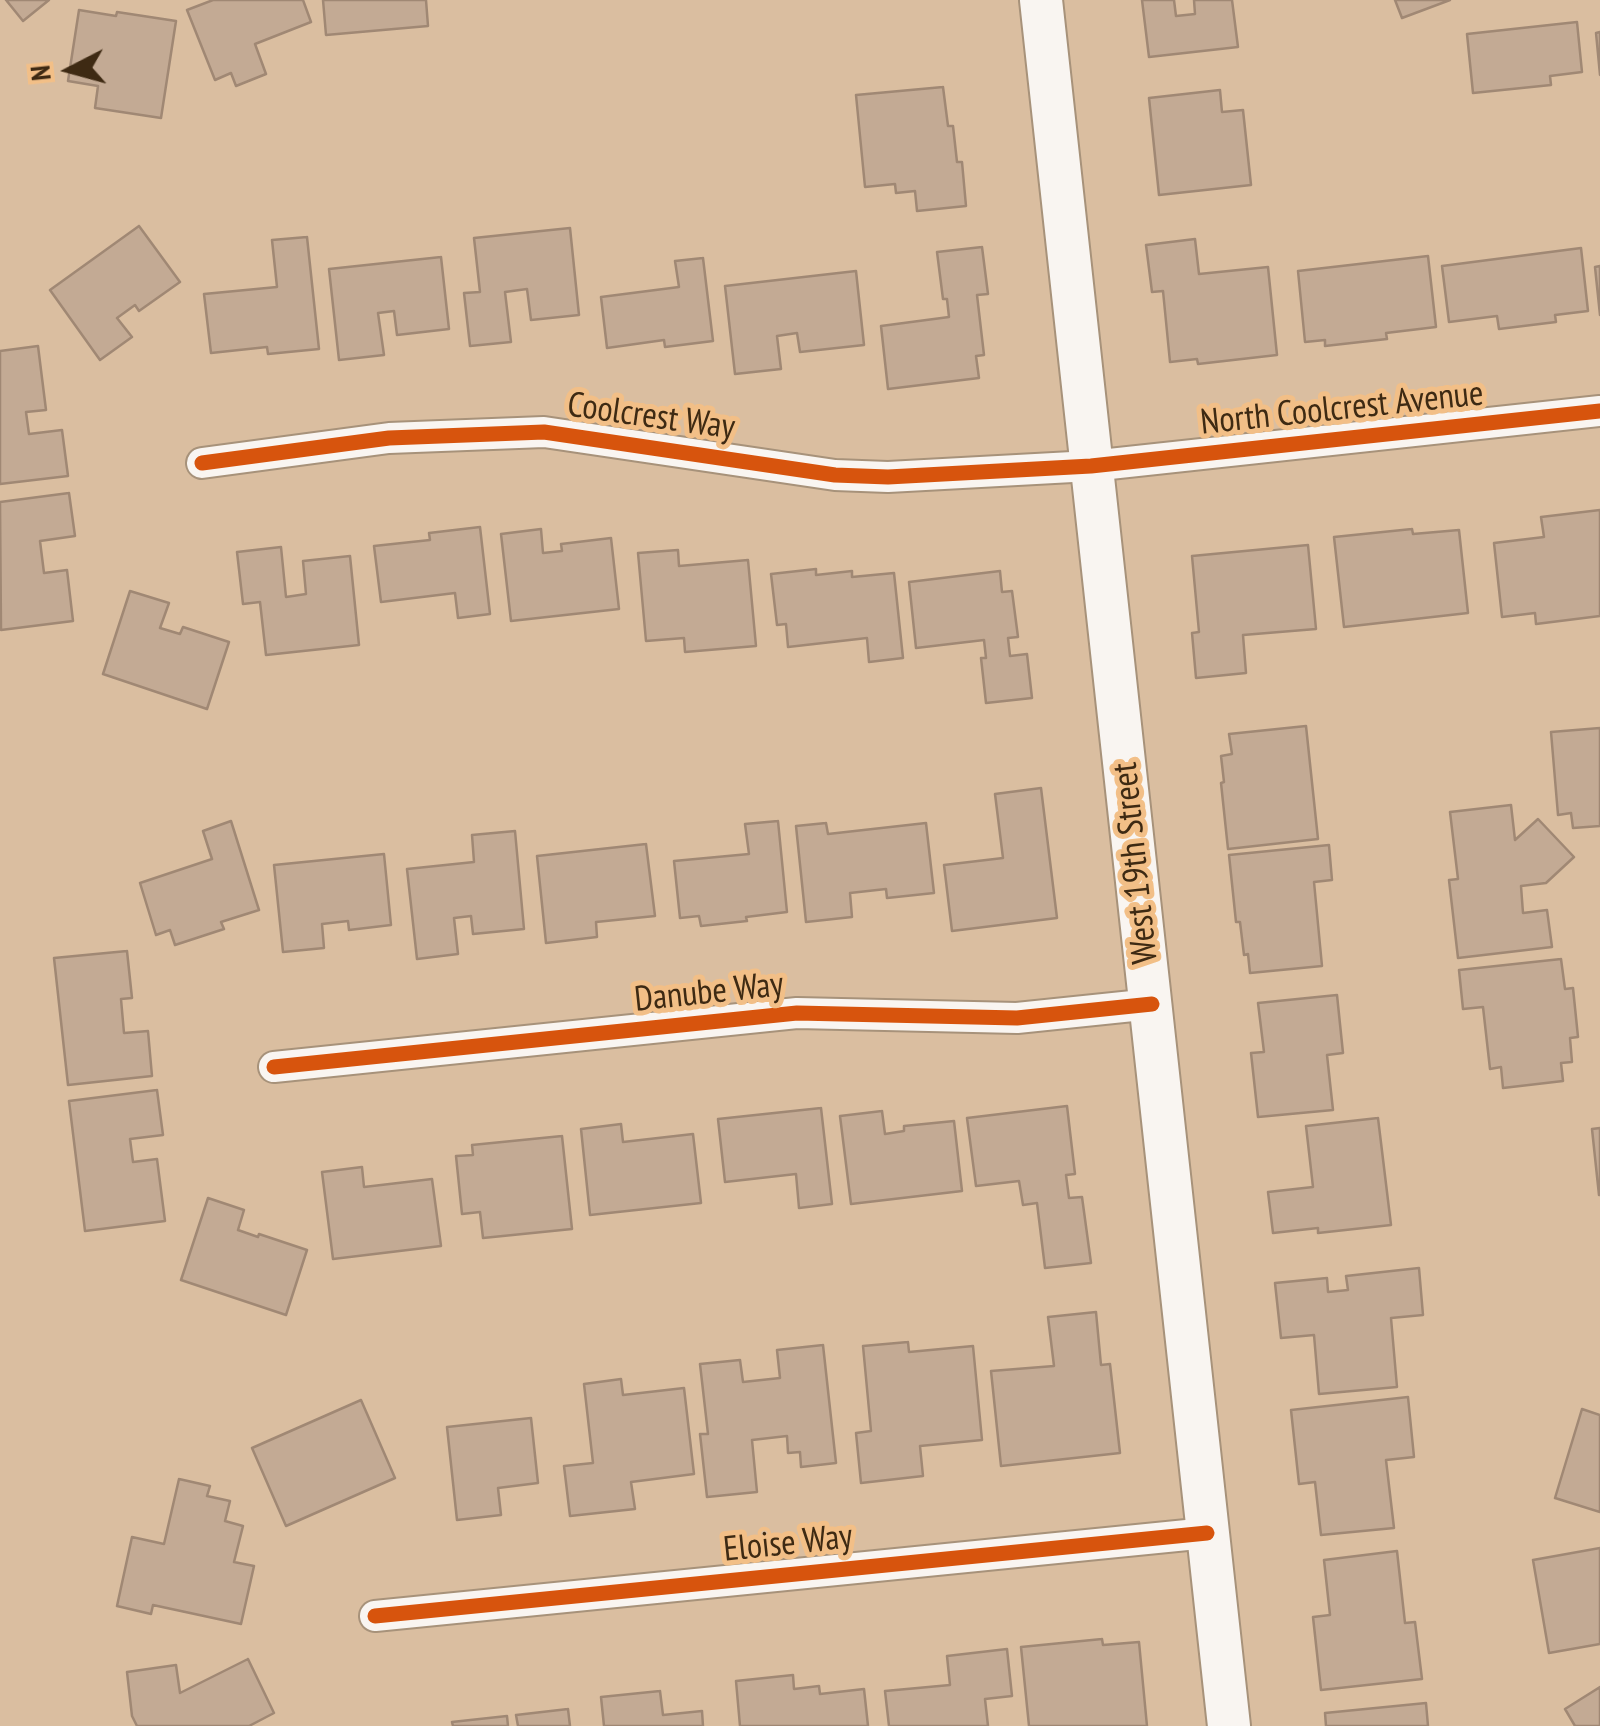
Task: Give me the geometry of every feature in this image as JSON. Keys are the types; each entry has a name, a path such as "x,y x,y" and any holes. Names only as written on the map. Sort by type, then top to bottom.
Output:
{"main road":[{"name":"West 19th Street","path":"1041,0 1228,1726"}],"street":[{"name":"North Coolcrest Avenue","path":"1091,466 1600,411"},
{"name":"Coolcrest Way","path":"202,464 389,438 544,432 835,475 888,478 1091,466"},
{"name":"Danube Way","path":"274,1067 797,1013 1017,1018 1152,1004"},
{"name":"Eloise Way","path":"376,1616 1207,1532"}],"building":[{"path":"6,0 49,0 23,21"},
{"path":"213,0 303,0 311,22 255,44 266,74 236,86 231,73 215,80 187,10"},
{"path":"323,0 426,0 428,26 326,35"},
{"path":"1142,0 1174,0 1176,16 1195,14 1194,0 1232,0 1238,47 1149,57"},
{"path":"1395,0 1450,0 1402,18"},
{"path":"79,10 176,21 161,118 95,108 98,86 68,81"},
{"path":"1577,22 1582,72 1550,76 1551,85 1473,93 1467,34"},
{"path":"1600,32 1600,75 1596,33"},
{"path":"943,87 957,162 962,162 966,206 917,211 915,191 896,193 895,184 865,187 856,95"},
{"path":"1220,90 1222,112 1243,110 1251,185 1159,195 1149,98"},
{"path":"139,226 180,282 139,311 135,305 117,318 132,337 100,360 50,290"},
{"path":"570,228 579,315 531,320 527,289 505,292 511,342 470,346 464,293 480,292 474,238"},
{"path":"307,237 319,349 268,354 267,347 211,353 204,294 277,287 272,240"},
{"path":"1195,239 1199,274 1268,267 1277,355 1198,364 1197,359 1170,362 1163,291 1152,292 1146,245"},
{"path":"982,247 988,294 977,295 984,355 976,356 979,378 888,389 881,326 949,317 937,252"},
{"path":"1581,248 1588,311 1555,315 1556,322 1499,329 1497,316 1449,322 1442,266"},
{"path":"1428,256 1436,327 1386,333 1387,339 1325,346 1325,340 1305,342 1298,271"},
{"path":"441,257 449,329 397,335 394,311 378,313 384,355 339,360 329,269"},
{"path":"703,258 713,341 665,347 664,340 607,348 601,297 679,287 675,261"},
{"path":"1600,266 1600,315 1595,267"},
{"path":"856,271 864,345 800,352 797,333 777,336 781,369 735,374 725,286"},
{"path":"38,346 46,410 26,412 29,434 62,430 68,476 0,484 0,351"},
{"path":"69,493 75,536 40,541 44,573 67,570 73,621 1,630 0,502"},
{"path":"1600,510 1600,616 1536,624 1535,613 1502,617 1494,543 1544,537 1541,517"},
{"path":"480,527 490,614 458,618 455,593 381,602 374,546 430,540 429,533"},
{"path":"541,529 543,553 562,551 561,544 611,538 619,609 511,621 501,534"},
{"path":"1412,529 1413,534 1459,530 1468,613 1344,627 1334,537"},
{"path":"1308,545 1316,629 1243,635 1246,673 1196,678 1192,633 1199,632 1192,556"},
{"path":"281,547 286,597 306,594 303,561 350,556 359,645 266,655 260,602 243,604 237,552"},
{"path":"678,550 679,566 748,560 756,646 685,652 684,638 646,641 638,553"},
{"path":"816,569 816,575 852,571 852,577 894,573 903,658 869,662 867,638 788,647 786,624 777,625 771,574"},
{"path":"1000,571 1002,592 1012,591 1018,637 1008,638 1010,656 1027,654 1032,698 986,703 981,658 986,658 984,640 916,648 909,582"},
{"path":"130,591 169,603 160,628 180,634 183,627 229,642 207,709 103,674"},
{"path":"1306,726 1318,839 1228,849 1221,756 1232,754 1229,734"},
{"path":"1600,728 1600,826 1573,828 1571,813 1558,815 1551,732"},
{"path":"1041,788 1057,918 952,931 944,865 1003,858 995,794"},
{"path":"1511,805 1515,840 1538,819 1574,857 1546,883 1521,886 1523,913 1547,910 1552,947 1458,958 1449,880 1458,879 1450,812"},
{"path":"231,821 259,910 221,922 224,929 175,945 170,930 156,935 140,883 212,859 203,831"},
{"path":"778,821 787,912 701,926 699,916 680,918 674,861 749,854 745,824"},
{"path":"826,823 828,834 926,823 934,893 887,898 886,889 850,893 852,917 806,922 796,826"},
{"path":"515,831 524,929 473,934 471,916 454,918 458,954 417,959 407,869 474,862 472,835"},
{"path":"646,844 655,916 596,922 597,937 546,943 537,856"},
{"path":"1329,845 1332,880 1314,882 1322,966 1250,973 1240,922 1236,922 1229,855"},
{"path":"384,854 391,925 349,930 348,921 322,924 324,948 283,952 274,865"},
{"path":"127,951 132,998 121,999 124,1033 148,1031 152,1076 68,1085 54,958"},
{"path":"1561,959 1565,989 1573,988 1578,1037 1570,1038 1572,1062 1561,1063 1563,1081 1503,1088 1501,1067 1490,1069 1483,1007 1463,1009 1459,970"},
{"path":"1337,995 1343,1053 1327,1055 1333,1110 1258,1117 1251,1053 1264,1052 1258,1003"},
{"path":"157,1090 163,1135 130,1139 133,1162 157,1159 165,1221 85,1231 69,1101"},
{"path":"1067,1106 1075,1174 1066,1175 1069,1198 1082,1197 1091,1263 1045,1268 1037,1203 1023,1205 1019,1181 976,1186 967,1118"},
{"path":"821,1108 832,1204 799,1208 796,1174 725,1182 718,1119"},
{"path":"882,1111 885,1134 904,1131 904,1126 954,1121 962,1191 851,1204 840,1116"},
{"path":"1378,1118 1391,1225 1318,1233 1318,1228 1273,1233 1268,1192 1313,1187 1306,1126"},
{"path":"621,1124 623,1142 693,1134 701,1203 590,1215 581,1129"},
{"path":"1600,1128 1600,1195 1599,1195 1592,1129"},
{"path":"562,1136 572,1229 483,1238 480,1212 462,1214 456,1156 473,1155 472,1145"},
{"path":"362,1167 364,1187 432,1179 441,1246 333,1259 322,1172"},
{"path":"208,1198 244,1210 238,1230 307,1250 286,1315 181,1280"},
{"path":"1419,1268 1423,1315 1391,1318 1397,1387 1319,1394 1314,1335 1281,1338 1275,1283 1327,1278 1328,1292 1348,1290 1346,1276"},
{"path":"1096,1312 1101,1365 1110,1364 1120,1453 1001,1466 991,1371 1054,1366 1048,1317"},
{"path":"908,1342 909,1352 973,1346 982,1440 920,1446 923,1476 861,1483 856,1433 871,1431 863,1346"},
{"path":"823,1345 836,1463 801,1467 800,1452 788,1453 787,1436 752,1440 757,1492 707,1497 700,1434 708,1434 700,1364 740,1360 743,1382 780,1378 777,1350"},
{"path":"621,1379 623,1395 684,1388 694,1474 631,1482 635,1509 570,1516 564,1466 593,1463 584,1384"},
{"path":"1408,1397 1414,1457 1386,1460 1394,1528 1321,1535 1315,1482 1299,1484 1291,1410"},
{"path":"361,1400 395,1478 286,1526 252,1448"},
{"path":"1582,1409 1600,1415 1600,1512 1555,1498"},
{"path":"531,1418 538,1483 498,1488 501,1515 457,1520 447,1427"},
{"path":"179,1479 210,1486 207,1496 230,1501 225,1521 243,1526 234,1562 254,1566 241,1624 153,1605 151,1614 117,1606 132,1537 164,1544"},
{"path":"1600,1548 1600,1644 1549,1653 1533,1560"},
{"path":"1397,1551 1405,1623 1415,1622 1422,1679 1321,1690 1313,1617 1330,1615 1324,1560"},
{"path":"1102,1639 1103,1645 1139,1642 1147,1726 1029,1726 1021,1647"},
{"path":"1007,1649 1012,1696 985,1699 988,1726 889,1726 885,1691 950,1685 947,1656"},
{"path":"248,1659 274,1713 249,1726 137,1726 132,1716 127,1672 176,1665 180,1693"},
{"path":"793,1675 794,1689 819,1686 820,1694 864,1689 868,1726 740,1726 736,1681"},
{"path":"1600,1687 1600,1726 1575,1726 1565,1709"},
{"path":"660,1691 663,1715 702,1711 703,1726 604,1726 601,1697"},
{"path":"1426,1703 1428,1726 1326,1726 1325,1713"},
{"path":"568,1709 570,1726 518,1726 516,1715"},
{"path":"507,1716 508,1726 453,1726 452,1722"}],"cycle path":[{"path":"202,463 389,438 544,432 835,475 888,477 1091,466 1600,411"},
{"path":"274,1067 797,1013 1017,1018 1152,1004"},
{"path":"375,1616 1207,1533"}]}
